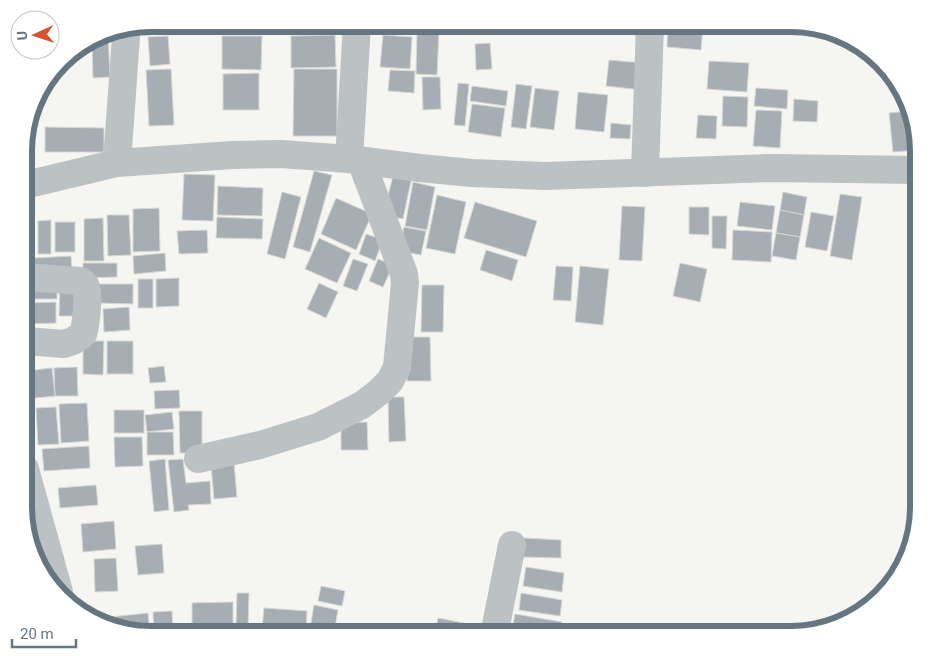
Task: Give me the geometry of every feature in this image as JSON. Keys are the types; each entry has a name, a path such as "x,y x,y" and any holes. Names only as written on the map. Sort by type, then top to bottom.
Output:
{"street":[{"path":"198,459 260,445 318,427 362,405 390,381 398,367 405,283 404,274 355,160 357,33"},
{"path":"645,173 650,33"},
{"path":"117,164 126,36"},
{"path":"32,183 117,164 281,154 420,168 545,176 771,168 910,170"},
{"path":"32,278 80,281 87,290 83,334 73,341 64,344 33,342"},
{"path":"33,512 39,544 47,564"},
{"path":"496,626 512,545"}],"building":[{"path":"417,33 439,33 437,75 416,74"},
{"path":"668,33 702,33 701,50 667,47"},
{"path":"335,35 336,67 291,68 291,36"},
{"path":"383,35 412,37 410,69 380,67"},
{"path":"168,36 170,64 150,66 148,37"},
{"path":"222,36 262,36 261,70 222,69"},
{"path":"108,41 110,77 93,78 92,48"},
{"path":"490,43 492,69 476,70 475,44"},
{"path":"609,60 643,63 641,90 606,86"},
{"path":"709,61 749,63 747,92 707,89"},
{"path":"171,69 174,125 149,126 146,70"},
{"path":"294,69 337,69 337,136 293,136"},
{"path":"390,70 415,71 414,93 388,91"},
{"path":"259,73 259,110 223,110 223,74"},
{"path":"422,77 440,77 441,109 423,110"},
{"path":"458,83 469,84 465,126 454,125"},
{"path":"516,84 532,86 526,129 511,127"},
{"path":"472,86 508,91 506,106 470,101"},
{"path":"535,88 559,91 554,130 530,127"},
{"path":"756,88 788,90 787,109 754,106"},
{"path":"578,92 608,95 604,132 575,129"},
{"path":"723,96 748,97 747,127 722,126"},
{"path":"794,99 818,101 817,122 793,121"},
{"path":"472,104 505,108 501,137 468,132"},
{"path":"756,110 782,111 780,148 753,146"},
{"path":"903,112 908,128 910,151 893,152 889,113"},
{"path":"698,115 717,116 716,139 696,138"},
{"path":"611,123 631,125 630,139 610,138"},
{"path":"45,127 104,128 104,152 45,152"},
{"path":"314,171 332,175 310,252 293,247"},
{"path":"394,172 412,176 403,219 383,215"},
{"path":"184,174 215,175 213,221 182,220"},
{"path":"413,182 435,187 427,230 405,226"},
{"path":"218,186 263,188 262,216 217,215"},
{"path":"282,192 301,197 285,259 267,254"},
{"path":"783,192 807,197 804,215 780,210"},
{"path":"840,194 862,197 852,260 830,256"},
{"path":"437,195 466,202 455,254 426,248"},
{"path":"336,198 372,214 356,250 321,234"},
{"path":"475,202 537,221 526,257 464,238"},
{"path":"740,202 775,206 772,230 737,226"},
{"path":"622,206 645,207 642,261 619,260"},
{"path":"689,207 709,207 709,235 689,234"},
{"path":"159,208 160,251 133,252 133,209"},
{"path":"780,210 804,215 800,237 776,233"},
{"path":"811,212 834,216 827,251 805,247"},
{"path":"107,215 129,215 131,255 108,256"},
{"path":"712,216 727,216 726,249 712,248"},
{"path":"217,217 263,219 262,239 216,238"},
{"path":"103,218 104,261 84,261 84,219"},
{"path":"51,220 51,254 38,254 38,221"},
{"path":"55,222 75,222 75,252 55,252"},
{"path":"32,224 34,253 32,253"},
{"path":"404,227 426,231 421,255 399,251"},
{"path":"207,230 208,253 179,254 177,231"},
{"path":"733,230 772,232 771,262 732,260"},
{"path":"776,233 800,237 796,260 772,256"},
{"path":"366,234 383,240 375,261 359,254"},
{"path":"319,238 351,253 337,283 305,269"},
{"path":"486,250 518,260 512,281 480,270"},
{"path":"165,253 166,271 134,274 133,256"},
{"path":"71,256 72,274 35,276 34,258"},
{"path":"353,259 368,264 357,291 343,286"},
{"path":"378,259 393,265 383,287 369,281"},
{"path":"83,263 117,263 117,277 83,278"},
{"path":"680,263 707,269 700,302 673,296"},
{"path":"556,266 573,267 571,301 553,300"},
{"path":"580,266 609,269 603,325 575,322"},
{"path":"179,278 179,306 156,307 156,279"},
{"path":"138,279 153,279 153,308 138,308"},
{"path":"32,281 57,282 57,299 32,299"},
{"path":"60,281 81,281 81,316 59,316"},
{"path":"319,283 338,292 326,318 307,309"},
{"path":"99,284 133,284 133,304 99,303"},
{"path":"422,285 444,285 443,332 421,332"},
{"path":"56,302 56,323 32,324 32,303"},
{"path":"129,307 130,330 104,332 103,309"},
{"path":"406,337 430,337 431,381 407,381"},
{"path":"83,341 104,341 103,375 83,374"},
{"path":"107,341 133,341 133,374 107,374"},
{"path":"164,366 166,382 150,383 148,368"},
{"path":"77,367 78,396 55,396 54,368"},
{"path":"52,368 55,396 33,398 33,370"},
{"path":"179,390 180,408 155,409 154,391"},
{"path":"388,397 404,397 406,441 389,442"},
{"path":"87,403 89,441 61,443 59,404"},
{"path":"56,407 59,444 38,445 36,408"},
{"path":"114,410 144,410 144,433 114,433"},
{"path":"179,411 202,411 202,453 180,453"},
{"path":"172,412 174,429 147,432 145,415"},
{"path":"367,422 368,450 341,450 341,423"},
{"path":"147,432 173,432 174,455 147,455"},
{"path":"114,437 142,437 143,466 115,467"},
{"path":"89,446 90,468 44,471 42,449"},
{"path":"165,459 169,510 154,512 149,461"},
{"path":"183,459 186,483 210,481 211,504 188,505 189,510 174,512 168,460"},
{"path":"234,463 237,497 214,499 211,465"},
{"path":"96,485 98,505 60,508 58,488"},
{"path":"114,521 116,549 83,552 81,524"},
{"path":"524,538 561,540 561,558 523,557"},
{"path":"162,544 164,573 138,575 135,546"},
{"path":"116,558 118,591 95,592 94,559"},
{"path":"526,567 564,573 562,592 523,586"},
{"path":"321,586 345,591 342,606 318,601"},
{"path":"237,593 249,593 248,626 236,626"},
{"path":"521,593 562,600 560,616 519,610"},
{"path":"233,602 233,626 192,626 192,603"},
{"path":"314,605 338,610 335,626 310,626"},
{"path":"264,608 307,611 306,626 262,626"},
{"path":"172,611 173,626 154,626 153,612"},
{"path":"148,613 149,626 128,624 113,620 110,617"},
{"path":"515,614 562,622 561,626 513,626"},
{"path":"438,618 464,623 463,626 437,626"}]}
